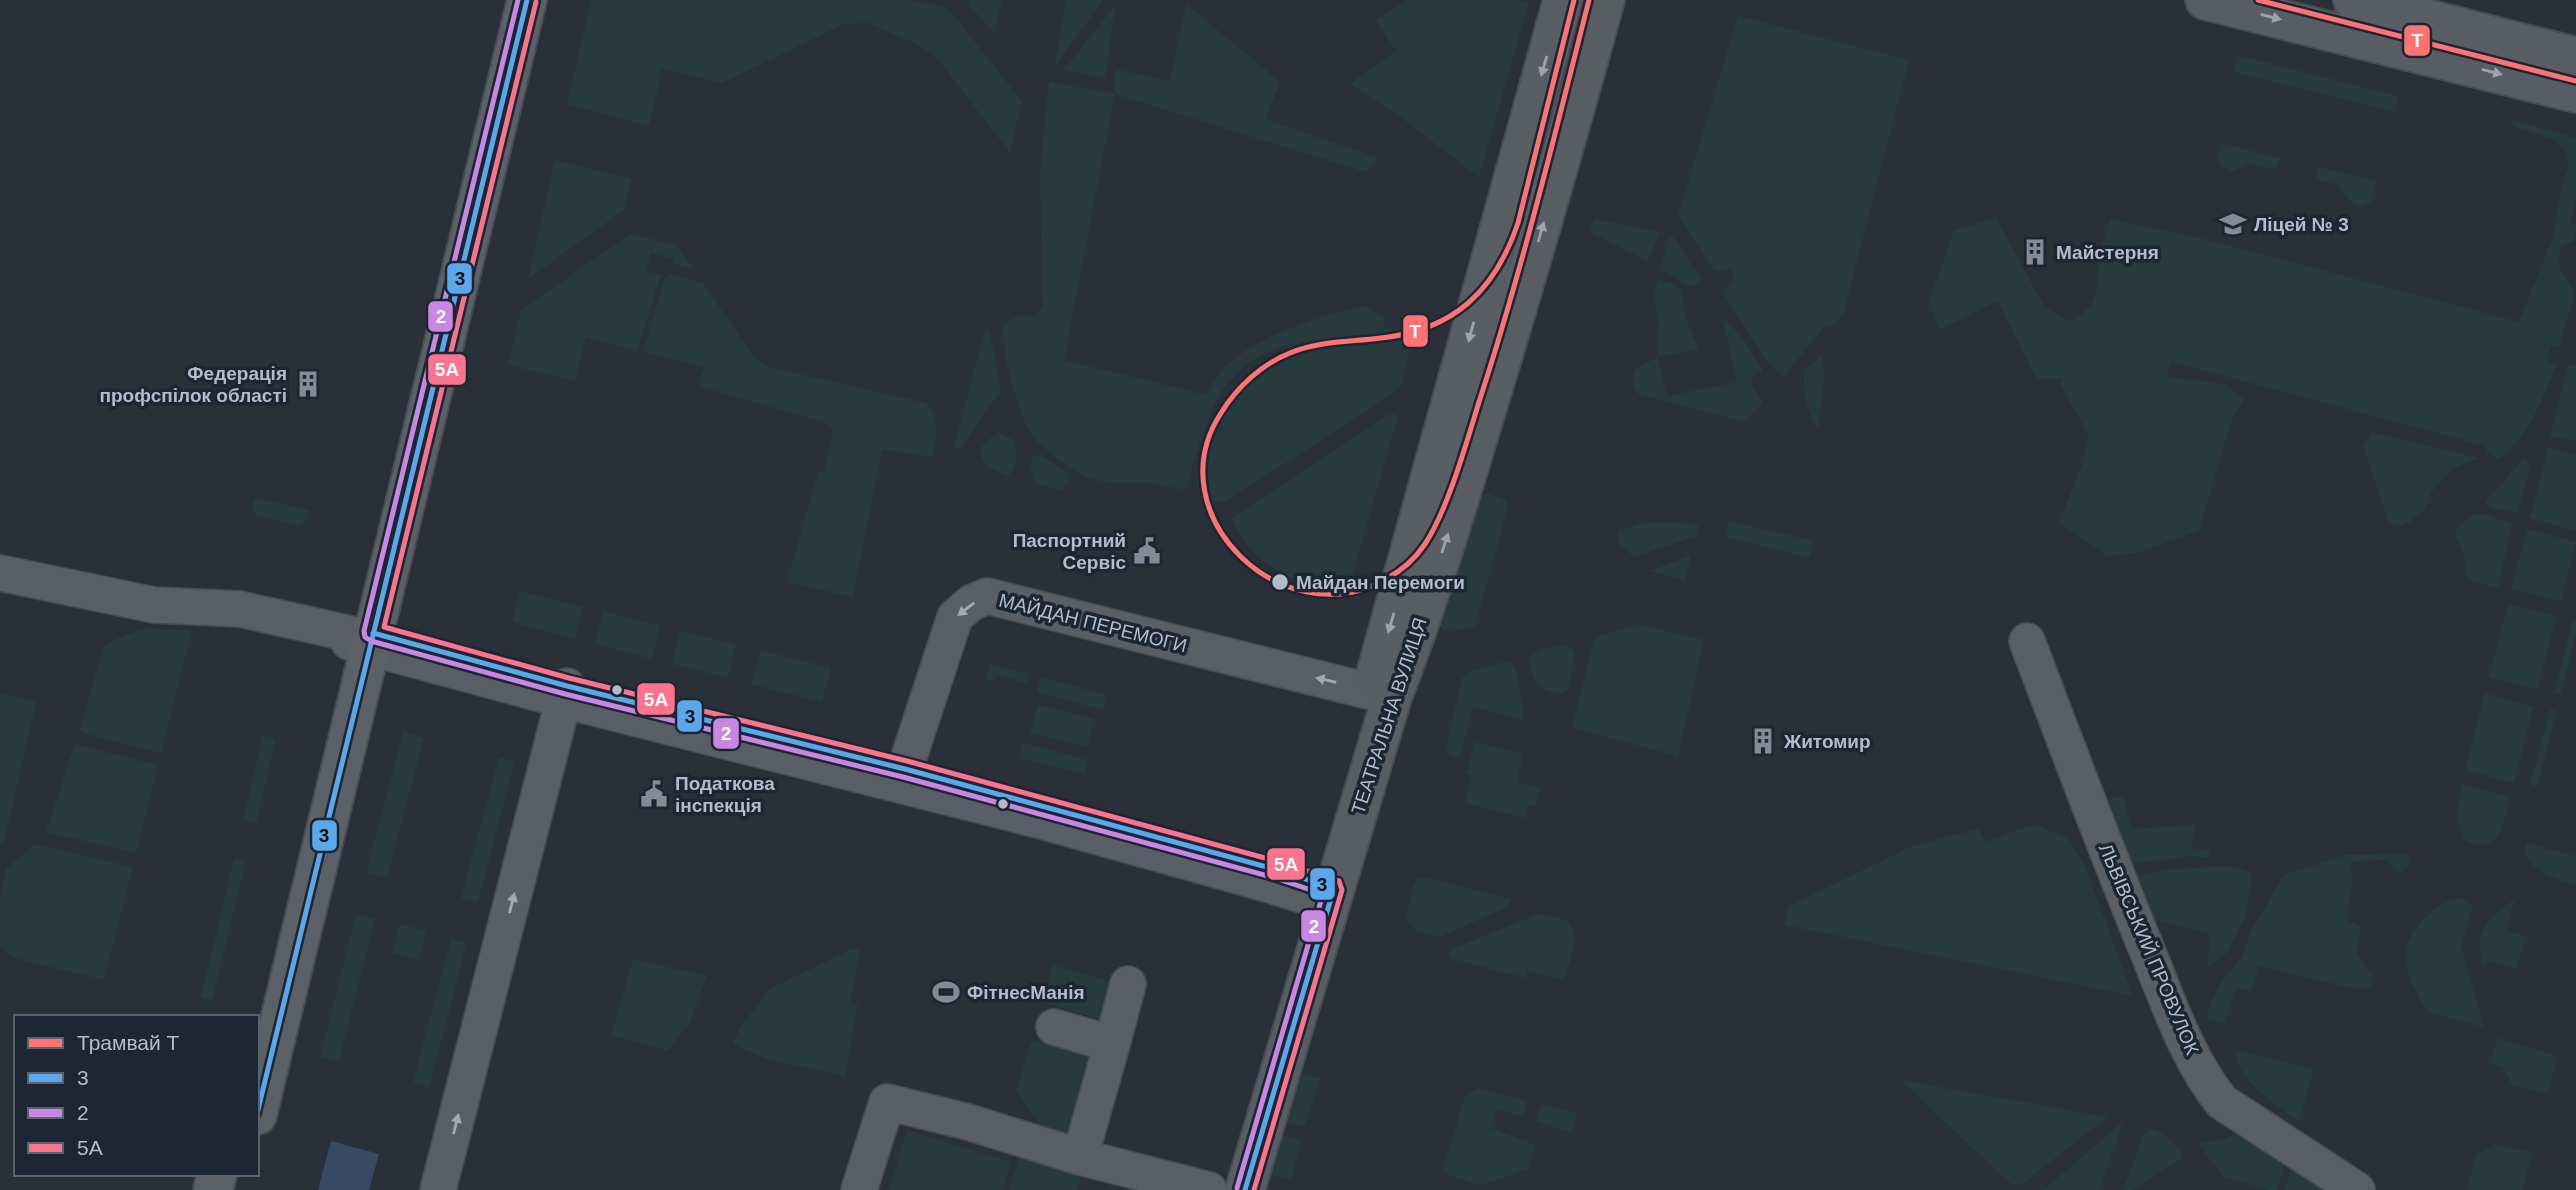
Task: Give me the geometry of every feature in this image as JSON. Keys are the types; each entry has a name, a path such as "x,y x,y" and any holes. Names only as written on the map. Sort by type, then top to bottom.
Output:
{"main road":[{"path":"259,1106 359,637 504,0"},
{"path":"258,1015 325,745 359,637 527,0"}],"street":[{"name":"ТЕАТРАЛЬНА ВУЛИЦЯ","path":"1224,1190 1322,892 1382,694 1563,0"},
{"name":"ТЕАТРАЛЬНА ВУЛИЦЯ","path":"1382,694 1410,651 1465,481 1542,228 1605,0"},
{"path":"2205,0 2576,93"},
{"path":"2353,0 2576,57"},
{"path":"0,573 154,605 240,609 359,637 565,693 902,777 1322,892"},
{"name":"МАЙДАН ПЕРЕМОГИ","path":"902,777 955,617 971,603 987,596 1382,694"},
{"name":"ЛЬВІВСЬКИЙ ПРОВУЛОК","path":"2027,641 2179,1027 2213,1090 2222,1102 2357,1190"},
{"path":"438,1190 565,693"},
{"name":"ТЕАТРАЛЬНА ВУЛИЦЯ","path":"1245,1190 1322,892"},
{"path":"1083,1177 1128,984"},
{"path":"1054,1027 1112,1044"},
{"path":"859,1190 887,1102 968,1122 1083,1177 1209,1190"}],"green space":[{"path":"591,0 910,0 948,8 1022,101 1010,153 937,58 916,44 868,23 844,24 722,83 662,69 649,126 567,104"},
{"path":"969,0 1002,0 995,34 968,4"},
{"path":"1066,0 1103,0 1054,68"},
{"path":"1407,0 1519,0 1529,3 1479,177 1396,114 1350,84 1396,51 1376,20"},
{"path":"1116,4 1105,78 1064,70"},
{"path":"1186,4 1280,82 1265,119 1379,158 1365,172 1115,94 1115,69 1170,81"},
{"path":"1738,16 1909,60 1844,312 1833,326 1823,328 1785,375 1781,376 1767,362 1722,291 1734,282 1731,269 1717,271 1712,268 1678,216"},
{"path":"2237,55 2398,96 2395,112 2233,72"},
{"path":"1049,82 1115,94 1064,360 1206,395 1225,367 1237,356 1290,328 1330,315 1365,306 1384,317 1384,329 1415,329 1401,386 1370,409 1226,501 1210,500 1198,490 1198,468 1208,436 1236,384 1293,343 1257,357 1228,383 1210,416 1186,490 1149,483 1102,481 1070,468 1034,438 1023,417 1012,384 1003,326 1018,317 1035,317 1042,306 1040,173"},
{"path":"2509,119 2576,138 2576,201 2570,223 2576,225 2575,241 2560,247 2559,266 2575,293 2559,347 2551,346 2547,361 2557,364 2540,403 2517,442 2498,459 2487,453 2486,446 2172,362 2166,377 2225,384 2244,399 2232,419 2199,531 2136,553 2108,556 2059,523 2083,462 2088,434 2060,384 2062,379 2037,379 1998,301 1939,330 1929,302 1954,230 1996,218 2043,304 2052,312 2071,321 2093,302 2100,256 2110,219 2204,239 2519,322 2552,239 2562,186 2569,165 2564,149 2554,140 2516,127"},
{"path":"2221,143 2280,158 2275,170 2249,163 2233,171 2222,167 2217,158"},
{"path":"555,160 631,179 624,210 528,279"},
{"path":"2318,167 2377,181 2371,202 2361,207 2353,204 2338,185 2315,179"},
{"path":"1595,219 1660,232 1648,261 1593,234 1590,229"},
{"path":"630,234 677,245 694,270 673,263 673,259 651,253 646,271 661,275 637,351 586,337 575,381 508,365 521,310"},
{"path":"1670,236 1701,279 1695,286 1685,284 1659,269"},
{"path":"670,274 703,283 754,357 769,367 926,403 931,408 936,421 933,457 882,449 853,597 787,582 818,472 824,472 833,429 827,423 701,387 699,380 704,367 643,352 665,277 669,278"},
{"path":"1658,280 1671,283 1681,291 1686,319 1699,350 1657,357 1658,325 1654,290"},
{"path":"1723,321 1728,322 1744,340 1763,371 1752,377 1751,383 1763,403 1744,422 1638,394 1632,383 1635,370 1657,357 1668,396 1737,382"},
{"path":"985,329 990,333 1001,391 961,447 956,450 954,447"},
{"path":"1822,354 1825,376 1818,430 1806,402 1804,371"},
{"path":"2568,364 2576,366 2576,441 2550,436"},
{"path":"1387,415 1398,416 1349,587 1313,585 1296,579 1279,572 1251,549 1232,518"},
{"path":"997,432 1013,440 1015,445 1015,463 1008,476 987,467 982,457 982,446"},
{"path":"2371,432 2479,458 2452,469 2431,493 2425,510 2400,526 2389,523 2363,446"},
{"path":"2548,447 2576,455 2576,531 2530,518"},
{"path":"1038,455 1069,475 1067,484 1060,490 1034,483 1030,463 1033,457"},
{"path":"2523,459 2531,463 2518,513 2491,508 2485,502"},
{"path":"1487,493 1506,500 1508,508 1475,626 1449,632 1442,630 1439,624 1475,501 1479,495"},
{"path":"254,498 310,510 307,519 300,526 257,516 252,508"},
{"path":"2475,514 2484,514 2512,524 2498,588 2466,577 2463,551 2456,539 2455,529"},
{"path":"1729,521 1814,541 1810,558 1725,537"},
{"path":"1661,522 1699,526 1696,536 1635,557 1620,544 1618,532 1639,524"},
{"path":"2527,529 2576,542 2561,601 2511,589"},
{"path":"1691,555 1685,580 1650,571"},
{"path":"519,591 583,607 575,639 512,622"},
{"path":"2508,604 2557,616 2537,690 2489,677"},
{"path":"603,611 660,626 652,659 595,644"},
{"path":"2573,619 2576,620 2576,633 2561,695 2554,693"},
{"path":"1638,624 1704,640 1678,756 1572,728 1594,641 1599,636"},
{"path":"147,628 192,630 161,753 83,733 80,729 103,648 118,638"},
{"path":"680,631 736,644 728,678 672,664"},
{"path":"1564,645 1571,648 1575,655 1569,686 1564,693 1556,693 1538,684 1531,671 1529,657 1542,649"},
{"path":"761,650 831,668 822,702 751,684"},
{"path":"1503,662 1515,667 1524,711 1523,720 1473,707 1460,758 1450,755 1446,747 1462,678 1468,672"},
{"path":"990,664 1029,674 1026,683 999,675 993,682 986,679"},
{"path":"1041,677 1107,695 1103,710 1037,692"},
{"path":"0,693 36,702 4,843 0,842"},
{"path":"2485,693 2533,707 2514,783 2465,770"},
{"path":"1038,705 1094,719 1087,747 1030,733"},
{"path":"2550,709 2557,711 2537,787 2530,784"},
{"path":"403,732 424,738 387,878 366,873"},
{"path":"263,735 276,739 256,823 243,820"},
{"path":"1474,742 1523,754 1517,782 1540,787 1536,806 1529,805 1525,818 1465,803 1471,775 1466,774"},
{"path":"1023,743 1088,760 1084,774 1019,758"},
{"path":"77,745 158,765 136,853 46,832 74,747"},
{"path":"499,757 515,761 478,902 461,898"},
{"path":"2462,784 2510,797 2499,835 2493,841 2477,844 2464,840 2456,815"},
{"path":"2123,796 2132,829 2196,825 2192,848 2210,851 2209,858 2193,856 2131,864 2109,799"},
{"path":"2035,824 2069,839 2086,869 2133,996 1785,925 1787,907 1912,846 1978,829 1985,842"},
{"path":"2526,843 2576,856 2576,885 2534,867 2528,860"},
{"path":"34,844 133,867 104,980 14,958 0,948 0,898 6,869"},
{"path":"2409,854 2408,865 2400,873 2387,860 2354,861 2349,864 2353,881 2347,914 2349,921 2361,926 2356,952 2365,967 2374,975 2370,987 2352,988 2259,966 2251,992 2236,987 2225,1024 2207,1018 2210,1003 2222,981 2243,956 2250,933 2284,875 2345,855"},
{"path":"234,858 246,861 212,1000 201,997"},
{"path":"2239,868 2252,874 2246,915 2228,952 2208,968 2209,933 2151,919 2139,876 2165,870"},
{"path":"1419,878 1510,899 1509,906 1440,937 1416,931 1406,919 1413,885"},
{"path":"2462,898 2473,906 2461,946 2484,1027 2427,1012 2409,975 2407,964 2409,941 2425,918 2437,907"},
{"path":"2515,899 2506,930 2526,936 2516,969 2492,961 2482,964 2480,942 2485,926 2497,912"},
{"path":"356,914 375,919 339,1062 320,1057"},
{"path":"1538,914 1566,921 1574,933 1573,949 1564,980 1527,971 1526,978 1452,959 1449,955 1450,950"},
{"path":"400,924 427,931 419,960 392,953"},
{"path":"451,939 467,943 429,1087 413,1082"},
{"path":"852,949 861,949 850,1002 858,1005 845,1076 767,1059 732,1044 743,1023 771,988"},
{"path":"633,959 707,976 690,1022 668,1051 611,1035"},
{"path":"1053,965 1111,982 1084,1132 1067,1133 1043,1129 1016,1091 1032,1040 1089,1055 1101,1020 1042,1002"},
{"path":"2498,1038 2557,1056 2548,1094 2512,1085 2502,1067 2490,1063"},
{"path":"2235,1050 2314,1069 2299,1122 2249,1081 2237,1061"},
{"path":"1302,1074 1320,1078 1305,1127 1287,1122"},
{"path":"1900,1080 2108,1117 2022,1184 2011,1184"},
{"path":"1477,1088 1527,1101 1523,1117 1498,1110 1491,1128 1536,1145 1528,1169 1480,1186 1442,1172 1465,1096"},
{"path":"1541,1104 1577,1113 1572,1133 1536,1121"},
{"path":"2123,1122 2100,1190 2043,1190"},
{"path":"2149,1129 2172,1141 2182,1153 2180,1160 2132,1190 2123,1190 2143,1136"},
{"path":"907,1130 1011,1162 1003,1190 889,1190"},
{"path":"2238,1133 2285,1163 2277,1190 2224,1177 2197,1143 2224,1139"},
{"path":"1283,1135 1302,1141 1291,1179 1271,1175"},
{"path":"2495,1144 2533,1153 2522,1190 2467,1190 2476,1155"},
{"path":"1020,1156 1081,1178 1077,1190 1009,1190"},
{"path":"2292,1165 2331,1190 2285,1190"}],"water":[{"path":"331,1141 379,1154 369,1190 318,1190"}],"tram line":[{"name":"Т","path":"1574,0 1518,223 1509,247 1484,287 1468,303 1430,326 1407,334 1312,346 1280,358 1251,377 1221,413 1205,452 1204,490 1217,525 1240,556 1271,579 1307,592 1347,593 1386,579 1397,572 1417,555 1433,530 1456,476 1510,302 1589,0"},
{"name":"Т","path":"2258,0 2576,81"}],"transit line":[{"name":"2","path":"518,0 364,631 365,637 371,641 565,694 903,777 1272,877 1323,894 1237,1188"},
{"name":"3","path":"259,1106 527,0"},
{"name":"5А","path":"536,2 384,627 569,678 907,761 1276,861 1339,881 1342,890 1254,1190"},
{"name":"3","path":"373,633 567,686 905,769 1274,869 1334,888 1245,1190"}],"place":[{"name":"Ліцей № 3","path":"2233,224"},
{"name":"Майстерня","path":"2035,252"},
{"name":"Федерація профспілок області","path":"308,384"},
{"name":"Паспортний Сервіс","path":"1147,551"},
{"name":"Майдан Перемоги","path":"1280,582"},
{"name":"Житомир","path":"1763,741"},
{"name":"Податкова інспекція","path":"654,794"},
{"name":"ФітнесМанія","path":"946,992"}]}
